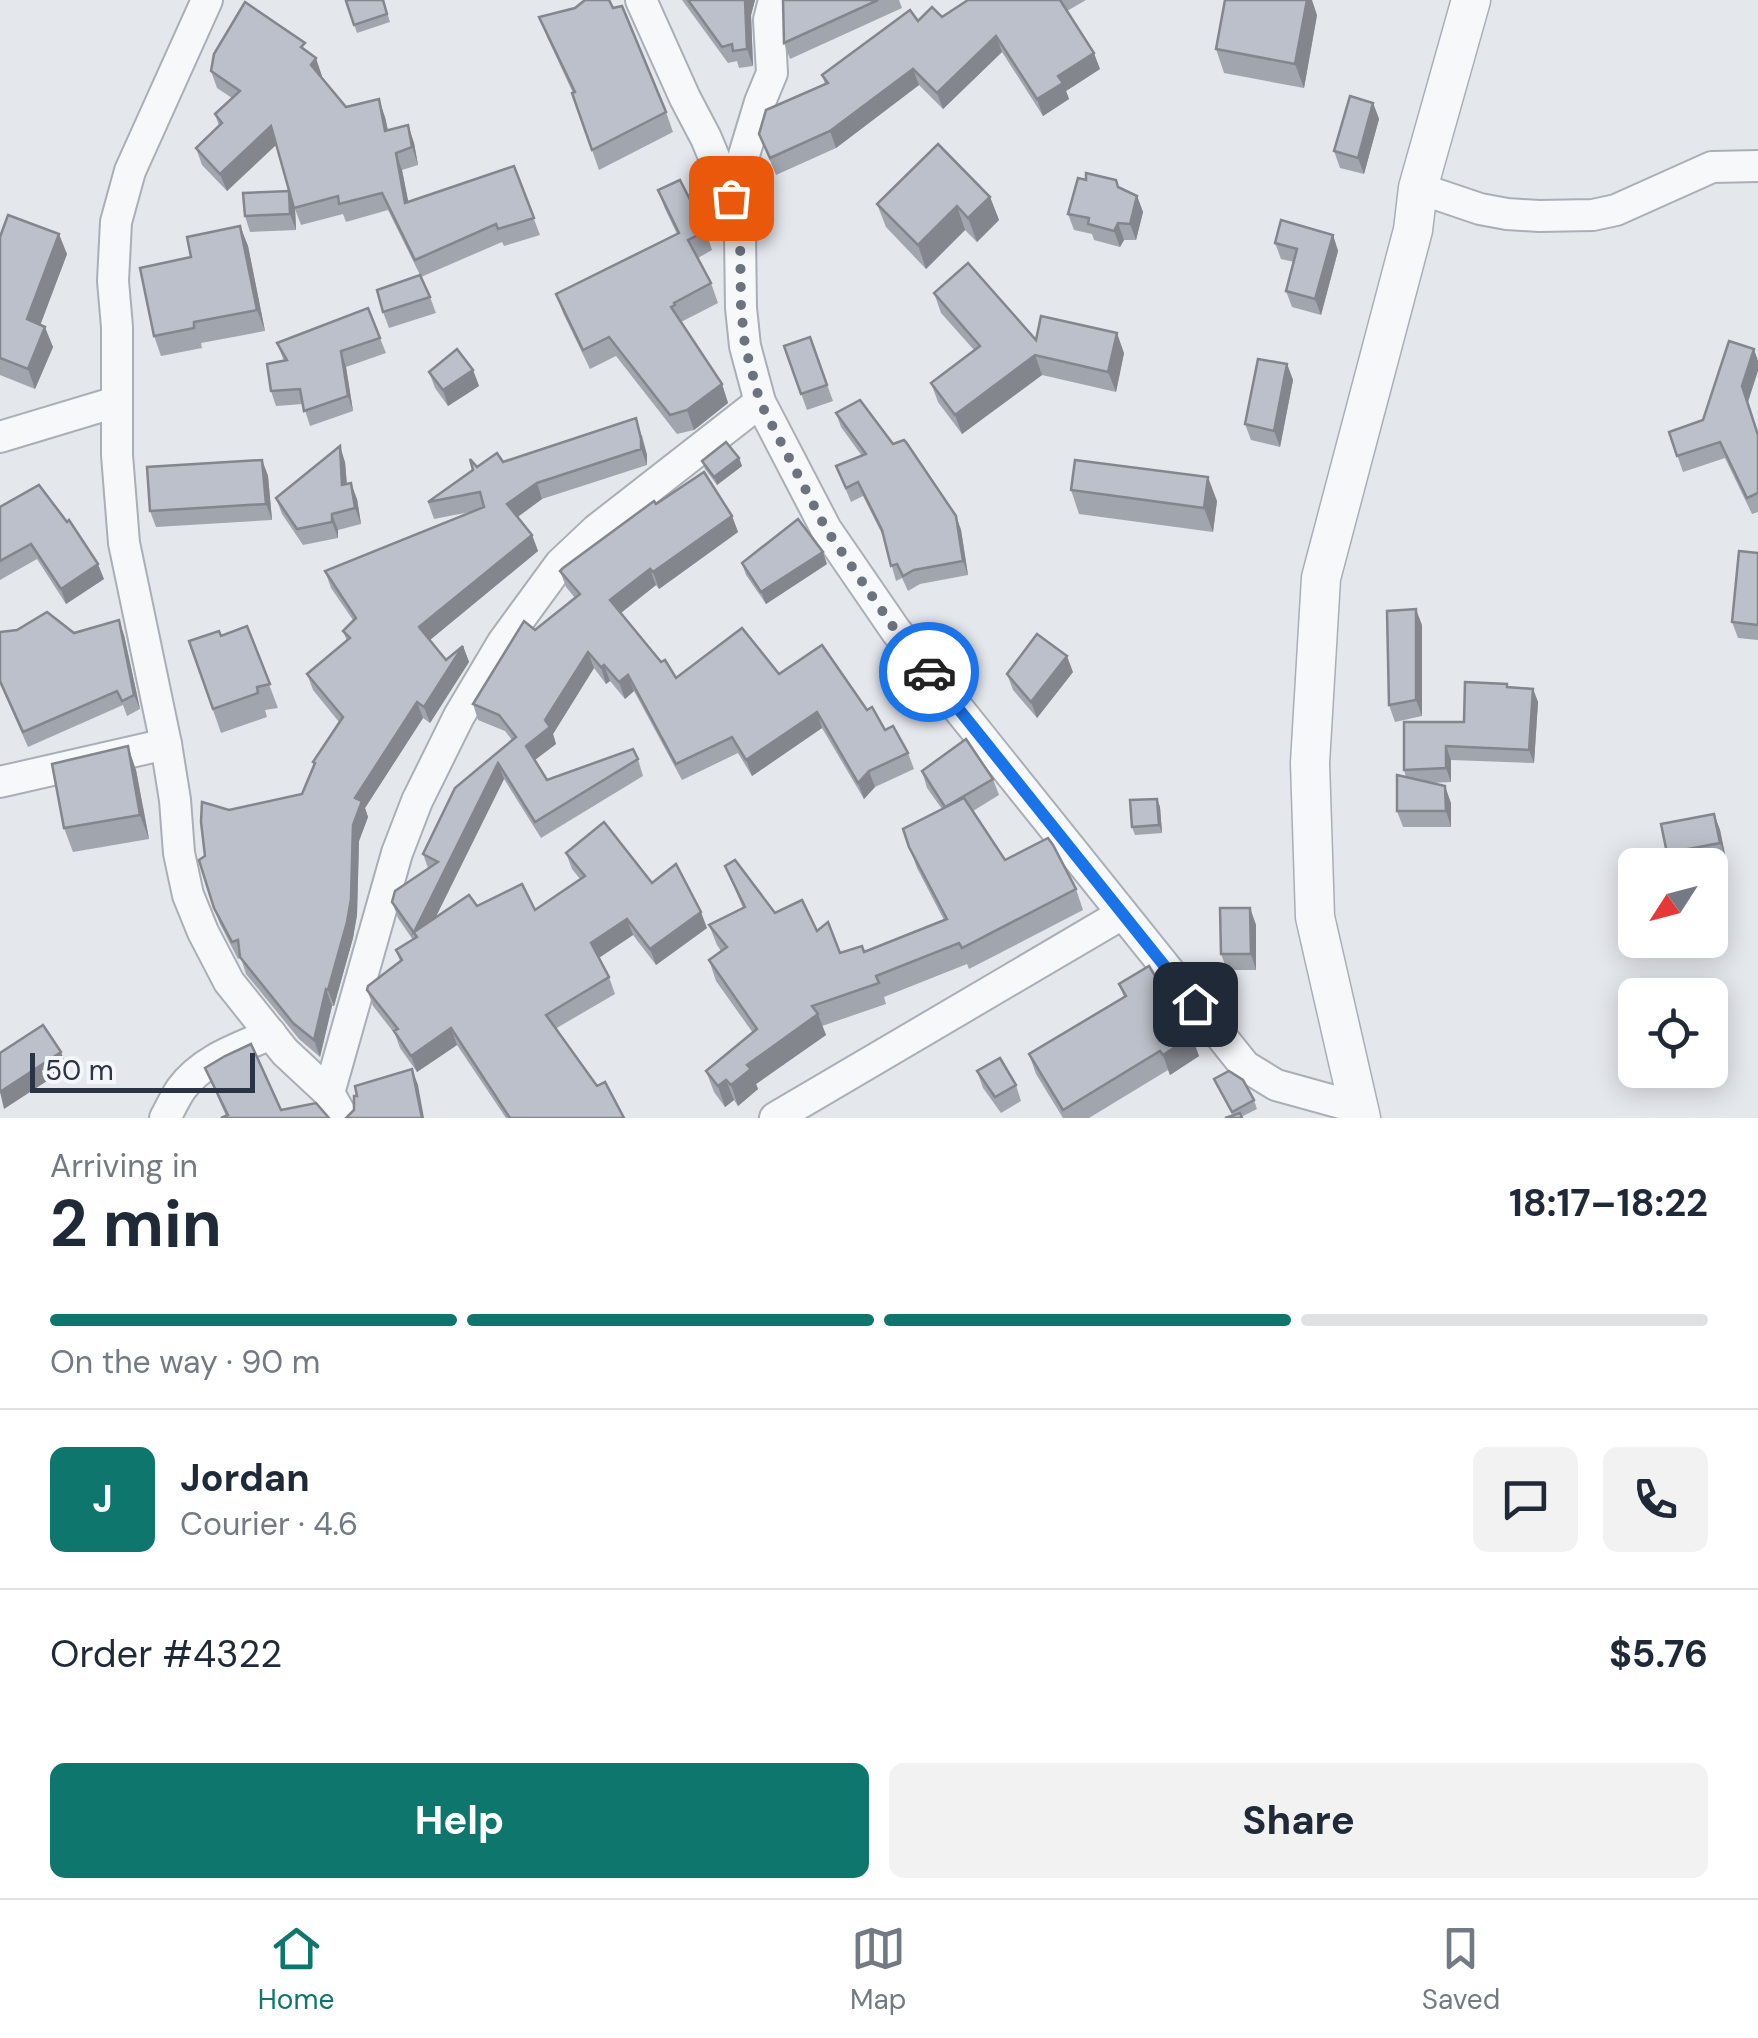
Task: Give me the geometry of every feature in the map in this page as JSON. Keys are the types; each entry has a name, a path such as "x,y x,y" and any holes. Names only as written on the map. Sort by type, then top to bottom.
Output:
{"street":[{"path":"208,0 130,171 116,222 117,454 124,544 166,744 188,895 229,982 284,1052 336,1106"},
{"path":"641,0 731,198 740,234 745,346 760,402 826,529 896,631 1245,1066 1276,1085 1360,1113"},
{"path":"731,198 772,73 769,20 774,0"},
{"path":"1360,1113 1315,917 1310,763 1321,578 1412,230 1418,188 1471,0"},
{"path":"1418,188 1507,214 1594,216 1712,167 1758,166"},
{"path":"0,437 116,402"},
{"path":"336,1106 397,853 458,716 502,642 560,564 596,530 760,402"},
{"path":"0,782 166,744"},
{"path":"775,1118 1122,914"},
{"path":"165,1118 198,1071 215,1058 271,1034"}],"building":[{"path":"383,0 387,14 354,25 346,1"},
{"path":"585,0 609,0 613,8 622,6 666,112 592,150 572,93 575,92 539,17 575,8"},
{"path":"688,0 745,0 747,49 733,51 732,44 722,47"},
{"path":"783,0 878,0 784,43"},
{"path":"968,0 1060,0 1094,53 1058,76 1063,83 1037,99 996,36 937,93 913,69 830,131 770,158 759,134 766,110 828,83 822,75 910,10 918,21 932,7 942,17"},
{"path":"1225,0 1307,0 1295,64 1216,49"},
{"path":"245,2 305,43 301,47 316,58 311,65 346,107 379,99 385,131 408,125 412,147 396,153 405,203 514,166 534,218 498,229 496,224 415,260 382,193 339,204 338,196 294,208 271,126 220,174 196,148 222,123 215,114 240,91 211,71 214,54"},
{"path":"1350,96 1373,103 1358,158 1334,151"},
{"path":"938,144 990,197 968,218 957,206 918,245 877,204"},
{"path":"1086,173 1116,180 1118,187 1137,196 1130,224 1118,223 1114,231 1088,224 1089,218 1068,214 1078,178 1086,180"},
{"path":"680,180 706,231 688,240 711,283 671,307 722,384 687,410 670,415 609,337 583,350 556,294 679,233 658,190"},
{"path":"289,191 290,214 245,216 243,193"},
{"path":"8,215 59,234 27,319 45,327 28,369 0,358 0,237"},
{"path":"1281,220 1333,235 1315,299 1286,291 1297,249 1275,243"},
{"path":"240,226 257,310 194,322 194,328 154,336 140,268 191,257 187,237"},
{"path":"968,263 1036,340 1041,316 1117,333 1108,372 1035,355 955,415 931,383 980,346 934,293"},
{"path":"420,275 430,297 383,312 377,290"},
{"path":"368,308 380,338 341,351 348,396 304,411 300,389 271,391 267,364 287,360 277,343"},
{"path":"810,337 827,385 801,394 784,346"},
{"path":"1729,341 1754,349 1742,386 1758,435 1758,493 1747,498 1720,442 1677,456 1669,432 1703,420"},
{"path":"457,349 473,370 443,390 429,372"},
{"path":"1258,359 1287,364 1274,431 1245,424"},
{"path":"860,400 893,444 906,442 956,516 963,561 914,570 903,576 897,564 891,566 882,530 858,482 846,488 836,466 866,454 836,413"},
{"path":"636,418 641,449 537,483 507,504 532,535 419,627 446,660 463,646 424,707 417,702 355,798 362,801 353,825 351,899 314,1040 293,1023 240,957 238,940 232,942 214,908 199,860 205,856 202,802 229,810 302,794 313,762 343,717 307,674 350,638 343,631 356,618 325,571 484,507 480,492 428,502 473,470 470,459 477,467 497,453 503,462"},
{"path":"726,442 739,458 714,477 702,461"},
{"path":"340,446 342,485 351,483 355,508 332,514 332,522 297,529 276,498"},
{"path":"262,460 266,504 150,511 147,467"},
{"path":"1075,460 1208,477 1204,508 1071,490"},
{"path":"704,472 732,516 610,600 661,662 665,660 676,678 742,628 779,674 822,645 867,710 872,707 885,730 893,726 908,753 869,771 858,783 817,712 746,760 732,737 676,764 628,675 619,682 588,652 545,720 550,727 526,746 547,780 633,749 638,759 535,822 498,763 414,932 469,895 477,906 522,884 535,910 585,876 566,853 604,822 652,883 676,864 701,912 650,949 627,919 591,943 609,977 546,1015 597,1086 605,1082 624,1118 510,1118 451,1028 411,1056 394,1031 398,1029 367,990 402,960 396,950 417,937 392,902 395,891 438,862 423,854 455,788 516,737 499,715 473,704 524,621 535,630 580,594 560,571 654,501 656,504"},
{"path":"39,485 69,520 98,564 61,589 31,544 0,561 0,507"},
{"path":"798,519 823,552 761,592 742,563"},
{"path":"1739,551 1758,553 1758,625 1732,622"},
{"path":"1416,609 1416,700 1389,705 1387,611"},
{"path":"47,612 74,633 119,620 134,695 122,701 117,691 23,732 0,681 0,632 17,630"},
{"path":"247,626 270,684 257,687 258,693 213,709 189,641 219,631 221,636"},
{"path":"1037,634 1067,656 1031,702 1007,674"},
{"path":"1465,682 1533,689 1529,750 1446,746 1446,768 1404,770 1404,722 1464,722"},
{"path":"966,739 993,779 945,807 922,771"},
{"path":"128,746 140,815 64,828 52,764"},
{"path":"1397,775 1445,786 1446,811 1397,811"},
{"path":"964,798 1005,860 1048,838 1076,889 962,948 959,943 876,976 879,983 812,1006 818,1014 747,1065 751,1069 731,1085 726,1080 718,1086 706,1071 757,1029 709,960 727,947 709,925 745,907 725,866 735,860 775,913 802,900 817,931 828,922 840,953 862,946 864,952 947,919 903,829"},
{"path":"1157,799 1159,825 1132,827 1130,800"},
{"path":"1714,814 1720,843 1666,848 1661,824"},
{"path":"1220,908 1250,908 1251,954 1221,954"},
{"path":"1149,966 1192,1036 1063,1110 1029,1054 1126,996 1119,984"},
{"path":"43,1025 61,1052 0,1092 0,1053"},
{"path":"251,1044 281,1110 316,1103 329,1118 221,1118 228,1115 205,1068"},
{"path":"1000,1058 1016,1085 995,1097 977,1071"},
{"path":"412,1069 422,1118 346,1118 354,1110 355,1086"},
{"path":"1229,1071 1243,1080 1254,1100 1232,1112 1214,1079"}],"way so far":[{"path":"731,198 740,234 745,346 760,402 826,529 929,672"}],"route":[{"path":"929,672 1195,1004"}]}
